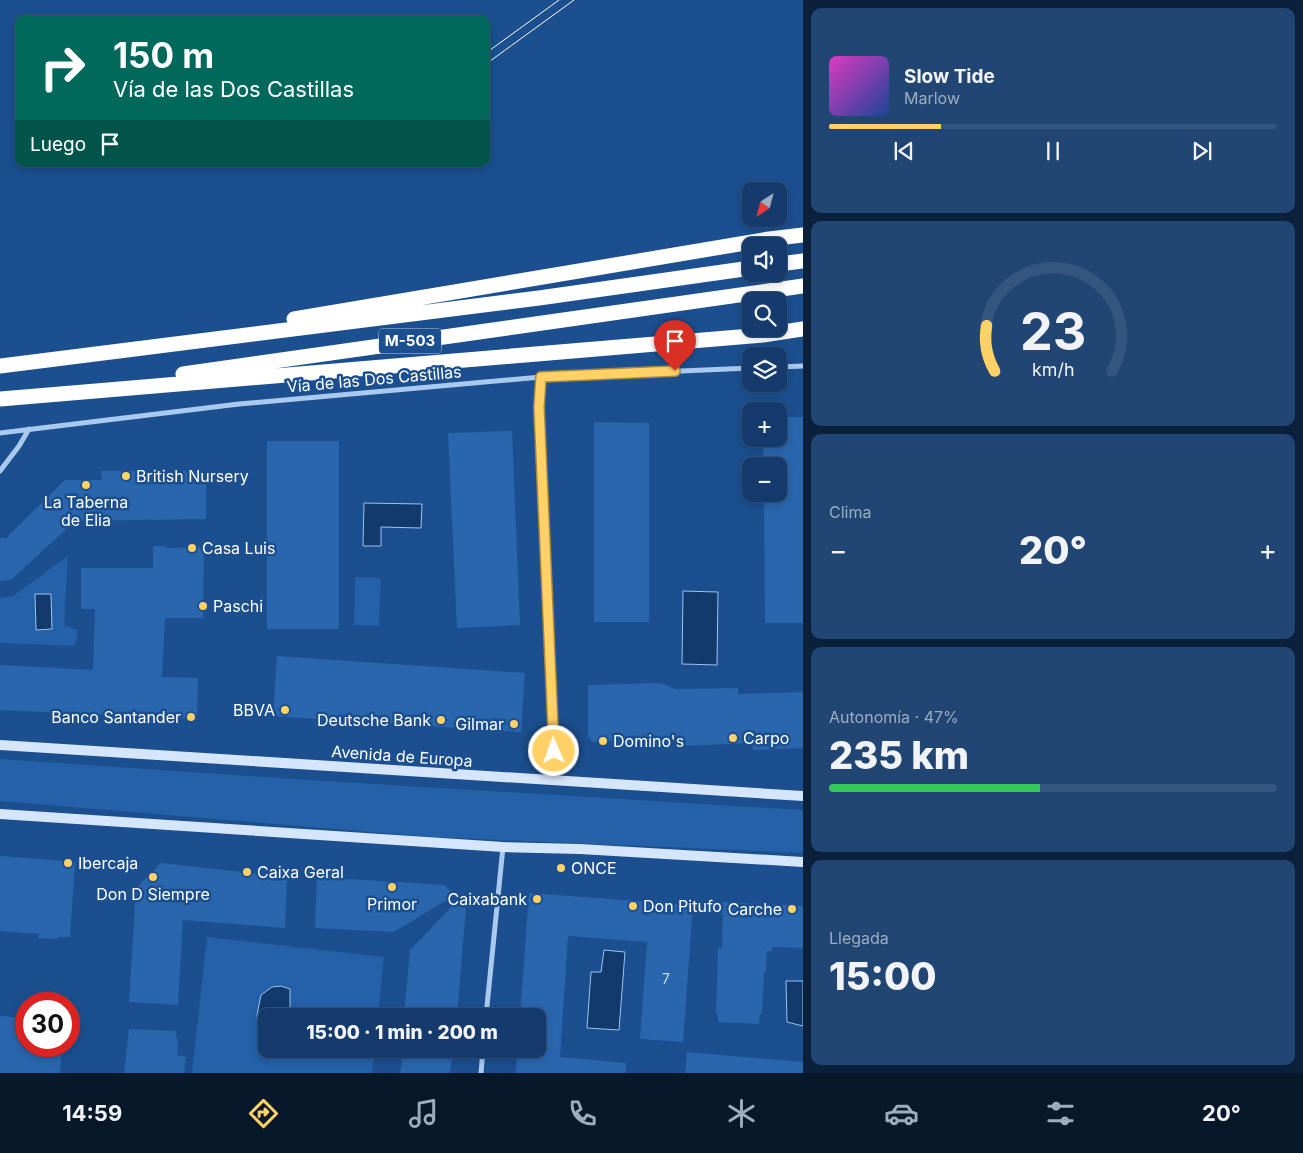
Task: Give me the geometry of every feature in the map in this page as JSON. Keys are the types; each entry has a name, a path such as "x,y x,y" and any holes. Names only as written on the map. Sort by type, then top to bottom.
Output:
{"highway":[{"name":"M-503","path":"73,357 750,242 803,235"},
{"path":"787,263 803,261"},
{"name":"M-503","path":"0,366 539,298 742,269"},
{"name":"M-503","path":"18,397 803,286"},
{"name":"M-503","path":"0,399 763,335 803,329"}],"street":[{"path":"787,367 803,366"},
{"name":"Vía de las Dos Castillas","path":"0,432 239,404 541,377 742,368"},
{"path":"541,377 539,407 554,751 552,780"},
{"path":"0,471 29,429"},
{"name":"Avenida de Europa","path":"0,745 803,796"},
{"path":"0,814 503,847 580,848 803,862"},
{"path":"487,1008 503,847"},
{"path":"481,1073 482,1058"}],"shaded area":[{"path":"364,503 422,504 421,528 381,527 381,546 363,546"},
{"path":"68,556 64,625 78,630 75,646 0,643 0,598 13,596"},
{"path":"355,577 381,578 379,626 354,625"},
{"path":"683,591 718,592 717,665 682,664"},
{"path":"35,594 51,594 52,629 36,630"},
{"path":"0,759 803,810 803,853 431,837 0,801"},
{"path":"207,937 384,957 379,1008 258,1008 258,1058 374,1058 372,1073 192,1073"},
{"path":"604,950 625,952 619,1030 587,1028 591,972 601,972"},
{"path":"786,981 803,981 803,1026 787,1022"},
{"path":"281,986 290,989 291,1008 258,1008 261,995 272,987"}],"building":[{"path":"787,417 803,417 803,623 765,623 764,502 787,502 787,457 764,457 763,447 787,447"},
{"path":"594,422 649,423 649,622 594,622"},
{"path":"512,431 520,625 457,628 448,433"},
{"path":"267,441 339,441 339,629 267,629"},
{"path":"101,471 206,471 206,519 75,521 11,580 0,581 0,538 6,538 65,480 102,480"},
{"path":"153,546 166,546 166,548 204,547 203,618 165,618 162,677 198,678 197,719 0,710 0,665 93,670 95,609 81,609 81,568 153,568"},
{"path":"277,656 525,673 521,732 273,716"},
{"path":"660,683 676,689 738,688 738,694 803,692 803,748 753,750 752,743 679,746 678,739 591,742 591,738 588,738 588,685"},
{"path":"0,856 75,862 70,937 58,937 58,939 38,938 39,934 0,931"},
{"path":"161,863 287,877 285,928 183,920 178,1005 129,1002 136,888"},
{"path":"317,877 444,885 455,895 394,932 315,928"},
{"path":"529,893 693,905 683,1042 640,1039 647,942 568,936 560,1057 626,1063 626,1073 516,1073 517,1058 546,1058 546,1008 521,1008"},
{"path":"459,899 466,907 458,1008 405,1008 410,950"},
{"path":"722,902 803,906 803,948 772,947 772,952 767,951 762,1014 760,1014 759,1024 718,1022 718,1014 716,1014 718,948 722,948"},
{"path":"0,1016 15,1017 15,1057 61,1057 60,1073 0,1073"},
{"path":"129,1029 176,1031 176,1038 178,1039 177,1055 186,1057 184,1073 124,1073"},
{"path":"687,1052 803,1062 803,1073 685,1073"},
{"path":"403,1058 452,1059 450,1073 400,1073"}],"tram line":[{"path":"490,50 559,0"},
{"path":"490,61 574,0"}],"place":[{"name":"British Nursery","path":"126,476"},
{"name":"La Taberna de Elia","path":"86,485"},
{"name":"Casa Luis","path":"192,548"},
{"name":"Paschi","path":"203,606"},
{"name":"BBVA","path":"285,710"},
{"name":"Banco Santander","path":"191,717"},
{"name":"Deutsche Bank","path":"441,720"},
{"name":"Gilmar","path":"514,724"},
{"name":"Carpo","path":"733,738"},
{"name":"Domino's","path":"603,741"},
{"name":"Ibercaja","path":"68,863"},
{"name":"ONCE","path":"561,868"},
{"name":"Caixa Geral","path":"247,872"},
{"name":"Don D Siempre","path":"153,877"},
{"name":"Primor","path":"392,887"},
{"name":"Caixabank","path":"537,899"},
{"name":"Don Pitufo","path":"633,906"},
{"name":"Carche","path":"792,909"}],"route":[{"path":"554,751 539,407 541,377 675,371"}]}
